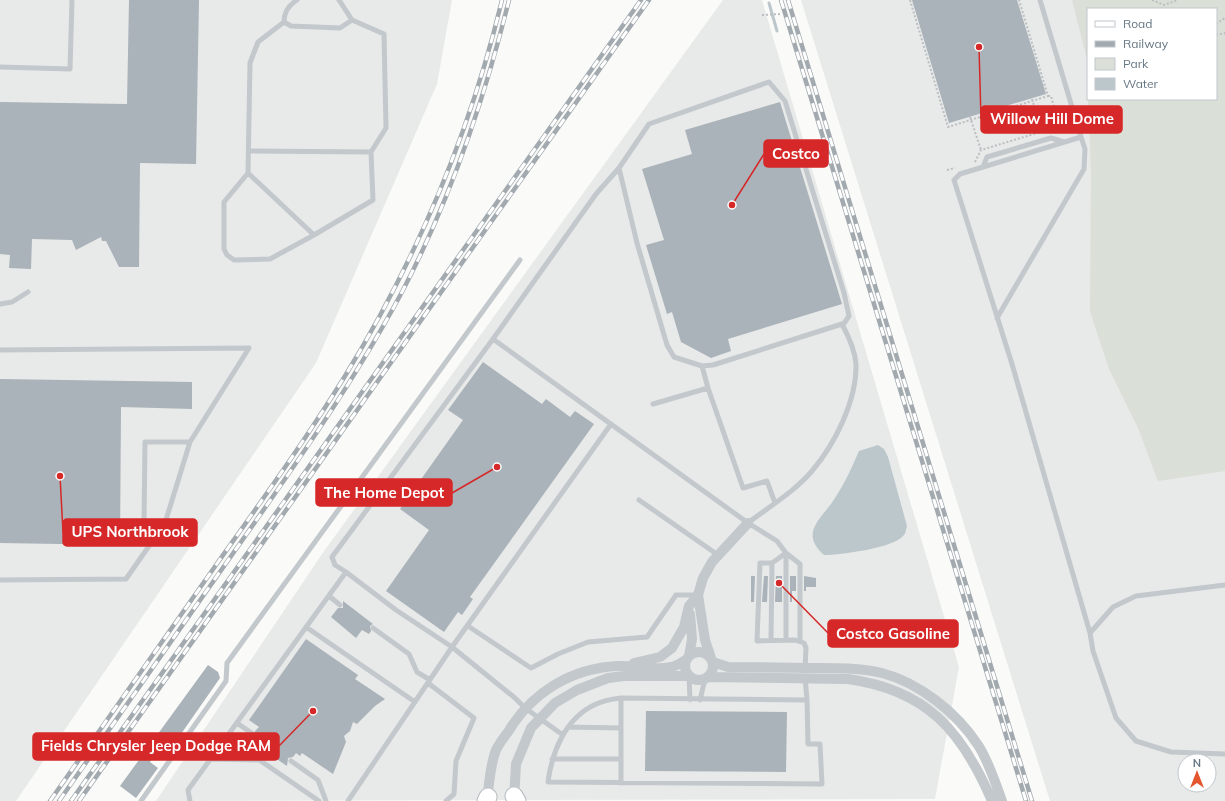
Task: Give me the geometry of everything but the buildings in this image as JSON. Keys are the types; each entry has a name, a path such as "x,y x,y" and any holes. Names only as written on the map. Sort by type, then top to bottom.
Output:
{"street":[{"path":"487,800 496,750 513,722 531,701 554,684 572,675 660,657 672,648 684,627 689,606 698,595 703,578 718,554 748,523"},
{"path":"698,595 705,640 712,660 713,670 707,678"},
{"path":"689,606 692,639 685,668 689,676"},
{"path":"620,666 638,668 671,668 701,652 712,660 728,667 806,672 865,682 897,692 917,701 937,715 964,746 975,764 992,801"},
{"path":"515,799 516,764 531,728 555,704 577,690 598,681 624,676 689,676 696,680 850,668 883,674 923,692 954,715 978,746 995,781 1002,801"}],"lane":[{"path":"0,67 70,69 72,0"},
{"path":"284,22 284,15 297,0"},
{"path":"284,22 258,42 250,63 248,173 224,202 224,249 227,255 234,260 270,259 314,235 372,200 371,152 386,128 384,34 352,20 339,0"},
{"path":"998,318 1084,169 1085,149 1082,137 1040,0"},
{"path":"284,22 291,26 340,28 352,20"},
{"path":"563,735 525,708 515,698 452,647 396,610 335,565 332,557 493,339 593,199 619,168 649,124 769,82 785,101 844,293 849,316 843,325 713,365 702,366 674,357 667,345 636,243 619,168"},
{"path":"1082,137 960,174 954,180 998,318 1090,633 1093,651 1116,718 1136,741 1170,752 1225,754"},
{"path":"982,167 987,157 1051,138 1064,142"},
{"path":"249,151 371,152"},
{"path":"248,173 314,235"},
{"path":"140,801 226,681 227,663 520,260"},
{"path":"0,304 12,302 28,292"},
{"path":"748,523 784,498 812,471 833,440 843,420 852,392 856,365 852,343 843,325"},
{"path":"493,339 748,523 777,541 786,553 800,564 800,641"},
{"path":"0,350 249,348 190,442 165,523 126,579 0,580"},
{"path":"702,366 708,388 743,488 767,481 775,503"},
{"path":"653,404 708,388"},
{"path":"348,801 452,647 611,424"},
{"path":"165,523 144,523 146,442 190,442"},
{"path":"639,500 718,554"},
{"path":"786,553 772,564 760,564 757,641 786,640 800,641 804,643 806,648 808,744 820,744 822,784 548,782 552,759 563,735 574,720 594,705 621,698 690,700 807,700"},
{"path":"786,553 786,640"},
{"path":"771,640 772,564"},
{"path":"190,801 188,790 346,572"},
{"path":"1090,633 1113,607 1136,596 1225,585"},
{"path":"468,626 531,668 558,654 588,642 647,637 676,596 698,595"},
{"path":"329,596 340,605"},
{"path":"306,627 415,702"},
{"path":"373,628 410,654 416,672 474,718 456,761 454,794 446,801"},
{"path":"689,676 690,700"},
{"path":"700,700 707,678"},
{"path":"621,698 621,783"},
{"path":"236,723 253,734"},
{"path":"569,727 621,728"},
{"path":"226,737 319,801"},
{"path":"210,758 259,760"},
{"path":"552,759 621,759"},
{"path":"290,761 318,780 326,801"}],"path":[{"path":"910,0 948,126 1048,96"},
{"path":"1019,0 1048,96 1051,96 1061,129"},
{"path":"1152,0 1164,5 1178,0"},
{"path":"762,15 781,14"},
{"path":"1032,100 1042,131"},
{"path":"971,118 980,150"}],"shaded area":[{"path":"0,0 452,0 437,84 316,363 16,801 0,801"},
{"path":"723,0 762,0 959,667 935,799 156,801 322,554"},
{"path":"801,0 1225,0 1225,801 1050,801"}],"green space":[{"path":"1072,0 1225,0 1225,471 1158,481 1138,428 1109,369 1090,311 1091,171 1088,100 1217,100 1217,8 1087,8 1087,59"}],"water":[{"path":"878,445 884,449 888,457 907,526 905,534 899,540 879,547 842,554 824,555 817,547 813,539 815,525 839,492 859,451"}],"waterway":[{"path":"769,3 777,31"}],"railway":[{"path":"50,801 266,495 330,400 371,332 417,241 457,147 474,99 502,0"},
{"path":"59,801 305,451 384,325 419,257 450,186 477,113 509,0"},
{"path":"71,801 641,0"},
{"path":"79,801 649,0"},
{"path":"781,0 1026,801"},
{"path":"788,0 1032,801"}],"place":[{"name":"Willow Hill Dome","path":"979,47"},
{"name":"Costco","path":"732,205"},
{"name":"The Home Depot","path":"497,467"},
{"name":"UPS Northbrook","path":"60,476"},
{"name":"Costco Gasoline","path":"779,583"},
{"name":"Fields Chrysler Jeep Dodge RAM","path":"313,711"}]}
